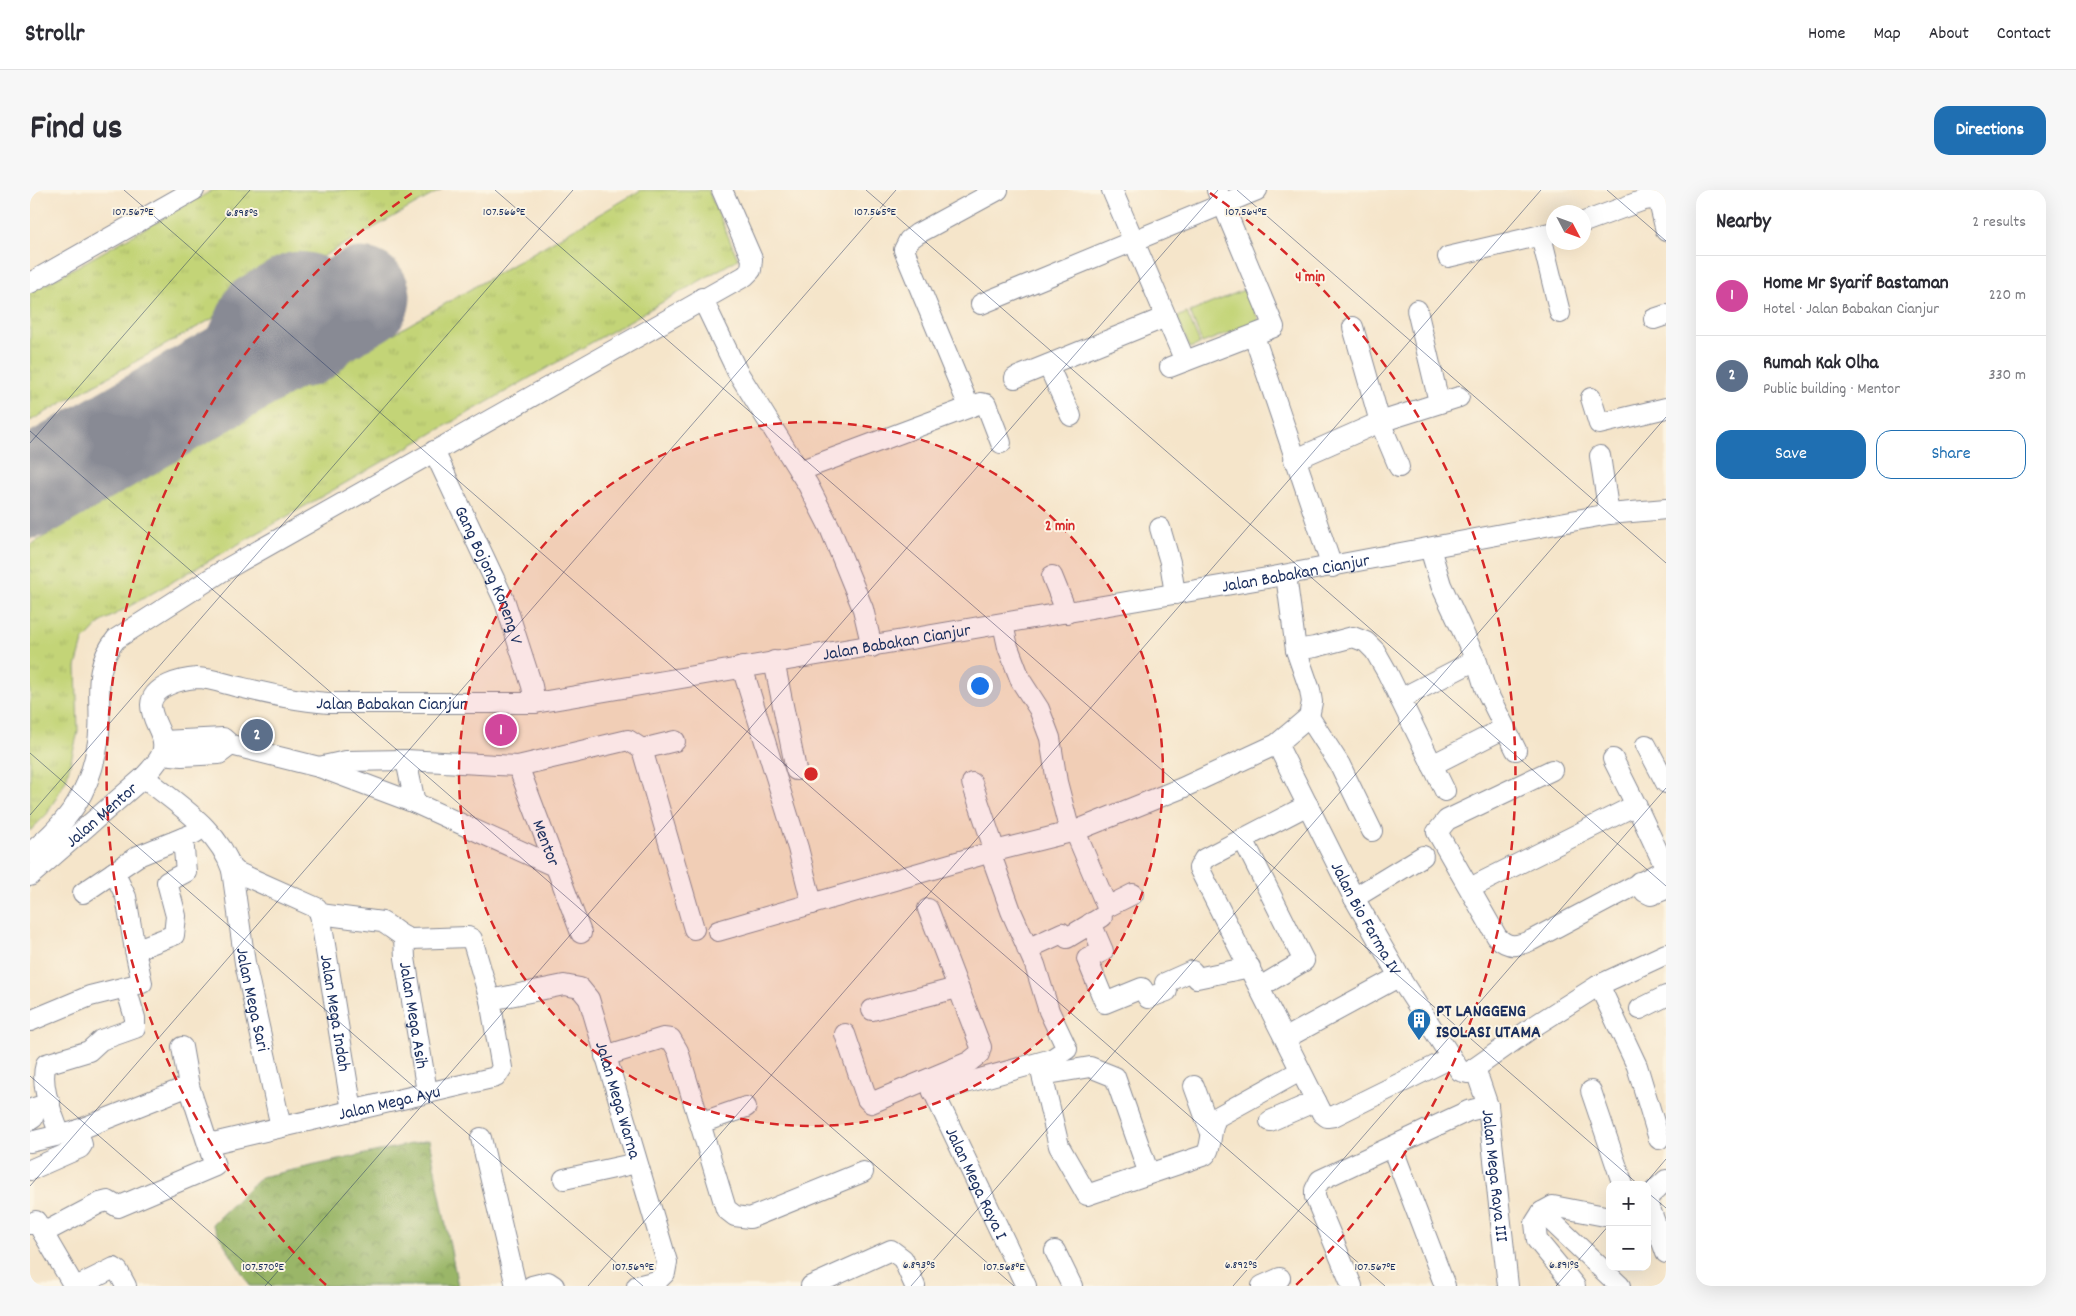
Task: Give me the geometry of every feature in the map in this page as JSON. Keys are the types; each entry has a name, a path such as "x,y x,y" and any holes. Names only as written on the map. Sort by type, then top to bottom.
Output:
{"street":[{"path":"30,283 194,190"},
{"path":"30,853 52,834 77,806 88,783 98,741 100,668 106,652 116,640 221,572 751,270 752,259 722,190"},
{"path":"965,397 904,250 909,240 917,234 998,190"},
{"path":"1112,190 1166,317 1178,364 1274,327 1220,197"},
{"path":"981,304 1134,240 1220,197 1257,190"},
{"path":"1591,219 1657,194 1666,232"},
{"path":"1448,257 1546,234"},
{"path":"1550,250 1560,313"},
{"path":"702,298 737,371 799,472 830,528 863,609 872,647"},
{"path":"1417,310 1440,402"},
{"path":"1015,378 1166,317"},
{"path":"1353,327 1380,422 1399,468"},
{"path":"1254,336 1294,460 1332,567"},
{"path":"1048,365 1071,416"},
{"path":"1294,460 1380,422 1459,397"},
{"path":"1591,398 1599,424 1666,408"},
{"path":"799,472 981,403 986,404 1001,443"},
{"name":"Gang Bojong Koneng V","path":"434,451 505,602 532,686 535,703"},
{"path":"1600,456 1609,514"},
{"name":"Jalan Babakan Cianjur","path":"160,738 151,704 160,690 178,680 199,678 298,701 329,698 535,703 1332,567 1609,514 1666,509"},
{"path":"1160,528 1170,562 1175,594"},
{"path":"1430,548 1441,585 1477,662 1486,688 1516,750"},
{"path":"718,931 993,852 1073,832 1182,788 1277,744 1309,717 1312,702 1310,690 1296,650 1286,575"},
{"path":"1052,576 1067,613"},
{"path":"1003,624 1008,647 1021,681 1039,709 1050,738 1057,782 1073,832 1107,907 1108,914 1067,938 1062,933 1028,949"},
{"path":"1296,650 1353,637 1360,638 1375,651 1445,791"},
{"path":"774,661 796,770"},
{"path":"1400,699 1470,663"},
{"path":"742,667 798,848 812,904"},
{"path":"1309,717 1340,765 1372,831"},
{"path":"1432,764 1497,732"},
{"name":"Mentor","path":"160,738 223,738 231,745 319,767 415,803 556,867"},
{"name":"Jalan Mentor","path":"30,876 144,777 160,738"},
{"path":"518,766 628,740 642,749 694,929"},
{"path":"642,749 675,741"},
{"name":"Jalan Bio Farma IV","path":"1277,744 1354,898 1400,976 1460,1071 1464,1073 1475,1068"},
{"path":"1646,745 1666,783"},
{"path":"1552,770 1447,820 1437,832 1497,937 1503,943 1516,946 1666,869 1613,759"},
{"path":"406,760 415,803"},
{"name":"Mentor","path":"319,767 346,761 406,760 518,766 556,867"},
{"name":"Jalan Mega Sari","path":"144,777 206,828 223,850 232,870 245,963 281,1128"},
{"path":"844,1034 868,1102 875,1102 931,1086 1052,1059 1068,1049 1049,1011 1028,949 1011,911 972,783"},
{"path":"1308,805 1204,859 1199,868 1260,986 1286,1038 1300,1072 1316,1101 1327,1117 1334,1116 1451,1058"},
{"path":"1470,888 1636,805"},
{"path":"83,893 138,856 206,828"},
{"path":"135,950 174,935 176,916 167,882 186,872 183,838"},
{"path":"1243,839 1304,961 1260,986"},
{"path":"1354,898 1424,856"},
{"path":"556,867 581,933"},
{"path":"232,870 317,908 320,914 382,922 391,926 404,937 468,937 472,939 490,1000"},
{"path":"30,1021 90,996 142,983 126,897 114,872"},
{"path":"1639,882 1645,892 1651,894 1666,890"},
{"path":"1107,907 1133,894"},
{"path":"928,909 981,1047 978,1054 969,1062 931,1086"},
{"name":"Jalan Mega Indah","path":"320,914 352,1111"},
{"path":"1091,923 1103,951 1087,959 1105,1003 1142,988 1148,998 1166,991 1165,984 1192,971 1197,978 1250,967"},
{"name":"Jalan Mega Asih","path":"404,937 405,958 427,1092"},
{"path":"1475,1068 1599,986 1666,954"},
{"path":"1286,1038 1400,976"},
{"name":"Jalan Mega Warna","path":"490,1000 564,985 580,988 589,998 667,1262 665,1273 657,1280 637,1286"},
{"path":"1599,986 1637,1066 1659,1140"},
{"path":"30,1170 80,1148 82,1145 69,1132 50,1103 44,1076 48,1062 89,1051 102,1040 135,1028 136,1018 126,988"},
{"path":"872,1010 957,988"},
{"path":"1640,1009 1666,996"},
{"name":"Jalan Mega Ayu","path":"208,1144 496,1077 502,1068 490,1000"},
{"path":"605,1056 663,1038 671,1039 678,1051 726,1210 735,1216 750,1218 863,1172"},
{"path":"74,1286 35,1221 108,1201 118,1207 212,1168 215,1163 189,1086 182,1047"},
{"path":"1149,1174 1115,1077 1090,1067 1042,1075 1059,1146 1087,1194 1149,1174 1207,1153 1210,1130 1217,1117 1300,1072"},
{"name":"Jalan Mega Raya III","path":"1475,1068 1488,1106 1508,1286"},
{"path":"30,1142 69,1132 189,1086"},
{"name":"Jalan Mega Raya I","path":"931,1086 1026,1286"},
{"path":"1194,1086 1210,1130"},
{"path":"1591,1091 1622,1181"},
{"path":"1270,1121 1316,1101"},
{"path":"30,1120 33,1118 34,1108 50,1103"},
{"path":"1352,1286 1315,1197 1315,1190 1320,1180 1468,1111 1488,1106"},
{"path":"700,1124 746,1107"},
{"path":"481,1138 516,1286"},
{"path":"1392,1147 1445,1286"},
{"path":"564,1179 637,1162"},
{"path":"1651,1195 1666,1180"},
{"path":"1651,1198 1666,1192"},
{"path":"1574,1286 1537,1240 1535,1222 1542,1212 1553,1206 1606,1216"},
{"path":"1651,1210 1666,1252"},
{"path":"1542,1212 1620,1286"},
{"path":"811,1286 891,1250 902,1259 915,1286"},
{"path":"1054,1251 1072,1286"},
{"path":"78,1286 114,1268 126,1286"},
{"path":"532,1286 548,1282 554,1286"}],"green space":[{"path":"213,190 441,190 30,421 30,293"},
{"path":"641,190 708,190 738,259 100,623 83,641 76,667 78,732 66,780 47,814 30,831 30,545"},
{"path":"1246,289 1259,321 1202,343 1190,312"},
{"path":"1187,313 1200,344 1190,348 1177,317"},
{"path":"429,1140 458,1286 250,1286 212,1224 261,1177"}],"taxiway":[{"path":"208,386 232,325 245,299 281,277 295,272 312,274 329,284 337,294 342,306 343,318 341,331 329,354 318,363 304,368 255,362 228,374"}],"runway":[{"path":"30,489 361,297"}],"place":[{"name":"Home Mr Syarif Bastaman","path":"501,730"},
{"name":"Rumah Kak Olha","path":"257,735"},
{"name":"PT LANGGENG ISOLASI UTAMA","path":"1419,1041"}]}
